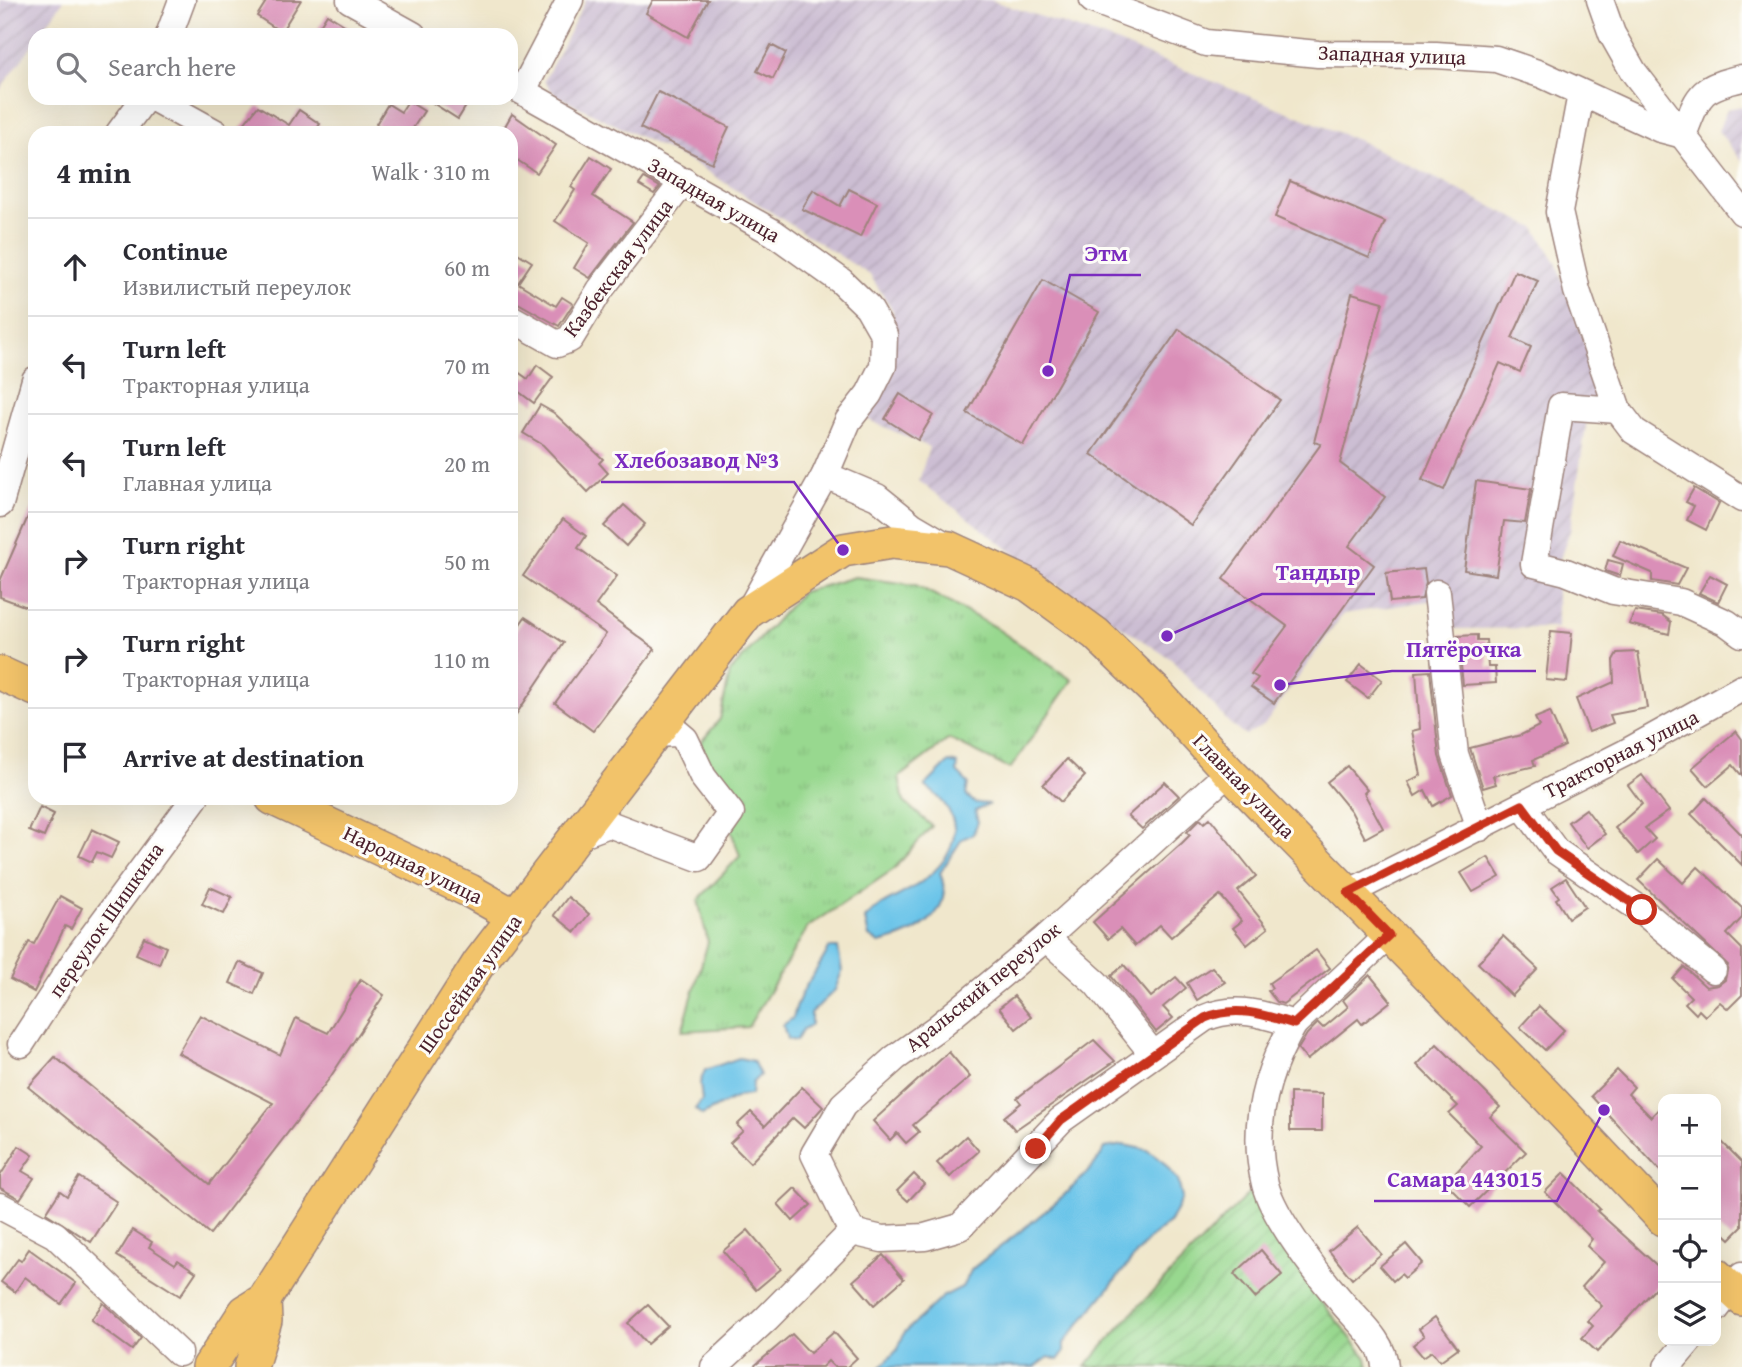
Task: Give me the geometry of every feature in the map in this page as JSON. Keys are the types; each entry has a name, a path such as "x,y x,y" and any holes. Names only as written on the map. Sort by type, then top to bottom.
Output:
{"main road":[{"name":"Главная улица","path":"748,612 843,550 892,542 949,548 1029,585 1096,634 1157,693 1229,772 1658,1214"},
{"name":"Шоссейная улица","path":"211,1365 245,1312 264,1300 479,963 748,612"},
{"path":"0,673 28,686"},
{"name":"Народная улица","path":"287,805 470,891 516,917"},
{"path":"251,1367 265,1321 264,1300"}],"street":[{"path":"172,28 182,0"},
{"path":"350,0 400,28"},
{"name":"Западная улица","path":"518,86 570,0"},
{"name":"Западная улица","path":"1093,0 1206,43 1318,54 1436,55 1496,59 1543,75 1660,130 1683,135"},
{"path":"1600,0 1612,34 1633,71 1742,212"},
{"path":"1683,135 1698,99 1712,84 1742,78"},
{"name":"Западная улица","path":"518,89 774,233 841,281 869,307 884,335 883,366 869,394 848,421 825,475"},
{"path":"1581,94 1559,212 1577,291 1618,410 1634,431 1742,499"},
{"path":"124,126 140,105"},
{"path":"166,105 203,126"},
{"name":"Казбекская улица","path":"518,322 557,344 570,339 600,290 684,181"},
{"path":"1618,410 1561,406 1534,565 1566,572 1613,591 1681,602 1727,623 1742,634"},
{"path":"0,504 28,408"},
{"path":"748,612 825,475 877,497 913,526 949,548"},
{"path":"1437,593 1455,754 1480,828"},
{"name":"Тракторная улица","path":"1348,893 1480,828 1742,688"},
{"path":"577,835 609,824 699,859 731,813 704,777 685,739 678,733 654,734"},
{"name":"Аральский переулок","path":"852,1232 814,1154 843,1105 895,1058 937,1028 1046,938 1229,772"},
{"name":"переулок Шишкина","path":"21,1044 86,945 190,805"},
{"path":"1522,805 1556,851 1642,910 1713,970"},
{"path":"1385,1367 1375,1340 1315,1270 1275,1209 1265,1185 1261,1116 1265,1084 1276,1053 1294,1024 1389,935"},
{"path":"1046,938 1096,983 1153,1054"},
{"path":"714,1367 852,1232 882,1239 925,1237 960,1227 1061,1120 1205,1018 1223,1010 1260,1013 1294,1024"},
{"path":"0,1206 54,1234 174,1360 192,1351 211,1365"},
{"path":"1667,1367 1685,1346"}],"shaded area":[{"path":"0,0 64,0 44,28 28,28 28,51 0,90"},
{"path":"586,0 990,0 1106,38 1362,142 1535,228 1556,262 1599,384 1587,419 1570,531 1557,567 1557,628 1451,629 1448,598 1343,614 1265,724 1246,735 1232,726 1171,659 1041,574 919,481 929,447 860,416 892,359 893,311 870,275 697,165 555,95 544,81"},
{"path":"1742,106 1742,161 1718,131 1727,109"}],"green space":[{"path":"855,577 916,585 993,626 1072,680 1010,769 949,739 899,777 904,802 932,826 894,869 808,927 748,1027 682,1031 708,942 698,900 740,856 721,803 688,758 720,719 730,672 802,592"},
{"path":"1250,1192 1321,1301 1367,1358 1369,1367 1085,1367 1135,1310"}],"water":[{"path":"949,762 958,764 957,772 968,783 966,795 975,803 990,804 975,811 978,822 973,834 962,839 940,873 944,888 937,912 917,929 879,943 869,937 865,919 877,908 913,888 934,872 951,848 954,835 948,810 925,786"},
{"path":"829,948 838,948 842,971 835,990 811,1013 811,1025 803,1029 796,1041 787,1039 783,1025 793,1018 804,989"},
{"path":"739,1058 753,1061 760,1075 752,1083 751,1095 739,1096 702,1115 695,1109 702,1100 700,1083 705,1070"},
{"path":"1124,1145 1147,1150 1163,1162 1178,1180 1182,1198 1170,1222 1148,1240 1064,1343 1064,1352 1058,1360 1049,1357 1035,1367 881,1367 898,1349 904,1333 942,1297 962,1287 972,1269 1065,1194 1083,1177 1105,1148"}],"building":[{"path":"267,0 301,0 284,28 275,28 257,16"},
{"path":"653,0 708,0 688,37 646,13"},
{"path":"327,14 349,28 318,28"},
{"path":"771,45 786,53 773,79 757,71"},
{"path":"658,92 729,127 712,163 640,128"},
{"path":"387,105 401,112 405,105 414,105 424,111 414,126 376,124"},
{"path":"436,105 467,105 458,119"},
{"path":"258,106 289,125 299,110 320,124 319,126 242,126"},
{"path":"512,114 556,145 537,173 518,161 518,126 505,126"},
{"path":"591,156 611,169 593,196 633,222 590,278 574,268 589,243 555,221 575,190 571,187"},
{"path":"644,178 660,187 654,194 639,185"},
{"path":"1290,181 1385,222 1369,258 1275,217"},
{"path":"849,189 877,203 860,237 802,209 813,190 840,206"},
{"path":"518,253 532,262 518,283"},
{"path":"1515,271 1538,281 1512,338 1531,347 1520,372 1500,363 1444,490 1422,480"},
{"path":"1043,280 1099,312 1023,445 967,413"},
{"path":"518,283 556,306 562,297 573,304 559,326 518,303"},
{"path":"1352,293 1383,302 1340,463 1385,497 1349,546 1374,565 1274,703 1251,687 1258,678 1251,674 1287,626 1223,579 1321,444 1314,442"},
{"path":"1179,329 1280,400 1191,525 1091,454"},
{"path":"537,365 553,377 534,403 518,391 518,372 528,379"},
{"path":"900,394 933,415 918,440 885,419"},
{"path":"540,405 554,413 603,459 599,463 608,473 588,492 543,445 523,433"},
{"path":"1476,481 1531,489 1525,523 1504,521 1496,575 1464,570"},
{"path":"1694,488 1719,503 1706,530 1687,520 1694,506 1686,502"},
{"path":"624,505 645,524 626,546 604,526"},
{"path":"28,517 28,607 0,597 0,581"},
{"path":"563,519 586,536 578,548 617,576 596,605 655,649 593,731 555,703 606,634 523,576"},
{"path":"1620,540 1686,568 1677,585 1652,581 1652,573 1613,556"},
{"path":"1608,560 1623,564 1620,576 1605,571"},
{"path":"1424,569 1426,583 1422,599 1390,602 1386,573"},
{"path":"1710,575 1727,584 1718,602 1699,593"},
{"path":"1635,611 1662,615 1671,622 1669,634 1629,624"},
{"path":"525,617 564,643 518,712 518,627"},
{"path":"1551,631 1572,633 1567,682 1546,680"},
{"path":"1477,635 1477,640 1486,640 1488,667 1495,667 1496,683 1463,685 1458,636"},
{"path":"1638,652 1647,708 1610,715 1613,723 1589,732 1576,699 1614,682 1613,660 1617,653"},
{"path":"1361,664 1382,680 1368,698 1347,682"},
{"path":"1430,671 1439,756 1452,795 1433,806 1425,790 1415,796 1408,782 1421,775 1412,731 1420,729 1416,672"},
{"path":"1550,712 1565,746 1533,760 1535,766 1493,776 1496,784 1483,788 1470,748 1521,735 1539,726 1535,718"},
{"path":"1736,731 1742,739 1742,776 1733,765 1708,786 1692,768"},
{"path":"1067,759 1085,776 1061,802 1043,785"},
{"path":"1347,766 1367,790 1364,793 1383,828 1365,838 1351,811 1327,782"},
{"path":"1642,775 1669,811 1645,828 1655,839 1638,854 1615,828 1642,804 1628,785"},
{"path":"1165,782 1179,796 1142,829 1128,816"},
{"path":"1706,798 1742,835 1742,865 1691,814"},
{"path":"40,807 54,814 44,837 29,831"},
{"path":"1586,809 1605,834 1587,848 1568,822"},
{"path":"1210,818 1256,876 1238,891 1268,928 1247,945 1233,928 1242,921 1220,895 1171,937 1160,925 1135,946 1120,929 1108,939 1093,922 1182,843 1190,835 1187,832 1200,819 1204,823"},
{"path":"92,829 119,842 111,858 97,852 92,862 79,856"},
{"path":"1488,857 1500,877 1473,892 1461,873"},
{"path":"1658,859 1683,883 1698,867 1742,908 1742,918 1727,934 1742,949 1742,995 1728,1009 1720,1002 1705,1016 1699,1010 1696,1014 1685,1003 1691,997 1673,979 1684,967 1706,987 1718,985 1725,980 1728,965 1638,880"},
{"path":"1566,878 1585,907 1568,918 1552,887"},
{"path":"210,887 232,897 224,914 202,904"},
{"path":"60,896 82,908 71,929 65,926 34,992 10,979 29,942 34,944"},
{"path":"568,897 589,914 575,932 554,915"},
{"path":"1503,936 1538,969 1512,996 1478,963"},
{"path":"144,937 166,947 159,964 136,954"},
{"path":"1316,950 1330,968 1283,1004 1277,1002 1268,991 1272,988 1269,983"},
{"path":"239,962 263,973 254,994 230,983"},
{"path":"1124,965 1151,997 1176,977 1186,988 1163,1007 1173,1018 1156,1032 1111,976"},
{"path":"1212,967 1225,982 1197,1000 1187,983"},
{"path":"1370,975 1391,1001 1362,1024 1358,1019 1307,1060 1298,1049 1307,1034 1318,1023 1323,1028 1348,1007 1343,1000"},
{"path":"361,979 384,995 329,1079 210,1234 28,1087 55,1057 209,1184 273,1103 178,1053 200,1015 280,1055 296,1018 328,1033"},
{"path":"1014,996 1031,1017 1016,1029 999,1008"},
{"path":"1539,1006 1564,1030 1545,1050 1520,1027"},
{"path":"1094,1040 1115,1061 1015,1130 1004,1117 1021,1103 1017,1098"},
{"path":"1437,1044 1500,1107 1490,1117 1526,1152 1470,1207 1446,1183 1481,1146 1449,1114 1458,1106 1417,1065"},
{"path":"949,1052 970,1077 913,1125 919,1132 906,1143 897,1133 890,1140 873,1121"},
{"path":"1617,1070 1634,1087 1628,1094 1651,1117 1658,1109 1658,1169 1591,1096"},
{"path":"802,1087 823,1107 804,1128 793,1118 750,1163 730,1143 743,1131 737,1125 751,1112 765,1126"},
{"path":"1290,1093 1322,1094 1322,1131 1290,1131"},
{"path":"966,1136 979,1151 950,1177 937,1163"},
{"path":"1721,1141 1742,1162 1742,1227 1730,1239 1721,1231"},
{"path":"19,1146 33,1155 22,1171 34,1178 20,1199 0,1188 0,1176"},
{"path":"1564,1173 1600,1209 1597,1211 1658,1266 1658,1285 1597,1352 1582,1338 1593,1326 1588,1321 1602,1306 1582,1287 1604,1262 1587,1246 1592,1239 1545,1192"},
{"path":"914,1174 924,1184 908,1201 897,1191"},
{"path":"79,1177 117,1202 91,1242 46,1213 60,1191 67,1196"},
{"path":"795,1188 811,1205 793,1221 778,1204"},
{"path":"1358,1227 1381,1254 1352,1279 1329,1251"},
{"path":"133,1230 152,1242 149,1247 175,1264 178,1260 196,1272 180,1296 117,1256"},
{"path":"748,1230 781,1269 756,1290 723,1251"},
{"path":"1406,1244 1422,1263 1405,1278 1401,1274 1393,1281 1380,1266"},
{"path":"29,1249 76,1283 61,1304 25,1277 15,1292 1,1282"},
{"path":"1261,1250 1282,1275 1255,1298 1234,1274"},
{"path":"883,1255 904,1279 874,1305 853,1281"},
{"path":"103,1303 141,1338 132,1350 91,1320"},
{"path":"648,1305 668,1326 647,1344 628,1323"},
{"path":"1435,1317 1458,1348 1440,1361 1432,1351 1423,1357 1413,1345 1424,1336 1419,1329"},
{"path":"834,1332 857,1358 847,1367 834,1367 828,1361 822,1367 753,1367 792,1334 810,1353"}],"place":[{"name":"Этм","path":"1048,371"},
{"name":"Хлебозавод №3","path":"843,550"},
{"name":"Тандыр","path":"1167,636"},
{"name":"Пятёрочка","path":"1280,685"},
{"name":"Самара 443015","path":"1604,1110"}],"route":[{"path":"1036,1149 1061,1120 1205,1018 1223,1010 1260,1013 1294,1024 1389,935 1348,893 1522,805 1556,851 1642,910"}]}
